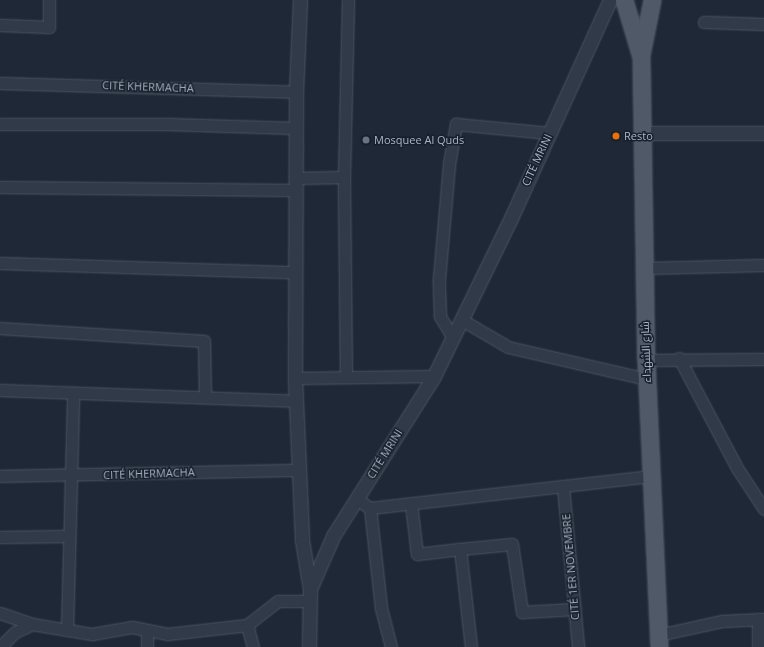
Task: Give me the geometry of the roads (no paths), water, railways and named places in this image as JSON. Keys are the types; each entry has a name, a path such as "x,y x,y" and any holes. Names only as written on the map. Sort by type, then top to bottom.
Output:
{"main road":[{"path":"624,0 641,58"},
{"path":"641,58 652,0"},
{"name":"شارع الشهداء","path":"641,58 646,360 658,641"}],"street":[{"path":"0,25 49,27 49,0"},
{"path":"300,0 296,92 294,272 295,401 302,540 310,595 309,647"},
{"path":"346,377 344,178 348,0"},
{"name":"CITÉ MRINI","path":"310,595 333,536 434,376 550,133 610,0"},
{"path":"704,22 764,24"},
{"name":"CITÉ KHERMACHA","path":"0,83 296,92"},
{"path":"0,124 167,124 296,128"},
{"path":"453,338 440,316 438,279 449,164 456,124 550,133"},
{"path":"643,133 764,133"},
{"path":"0,187 295,184 344,178"},
{"path":"0,263 294,272"},
{"path":"645,268 764,265"},
{"path":"462,320 508,347 647,379"},
{"path":"0,328 204,341 205,397"},
{"path":"646,360 679,358 764,359"},
{"path":"679,358 737,468 764,509"},
{"path":"295,378 434,376"},
{"path":"0,390 295,401"},
{"path":"67,630 73,393"},
{"name":"CITÉ KHERMACHA","path":"0,476 70,477 298,470"},
{"path":"357,498 370,508 652,476"},
{"name":"CITÉ 1ER NOVEMBRE","path":"563,487 575,609 575,647"},
{"path":"412,504 418,554 512,544 522,612 575,609"},
{"path":"370,508 381,608 391,647"},
{"path":"0,537 69,536"},
{"path":"460,549 471,647"},
{"path":"0,613 32,624 92,634 132,627 167,634 247,625 278,601 310,595"},
{"path":"658,641 722,621 761,619 758,647"},
{"path":"0,647 15,632 32,624"},
{"path":"247,625 253,647"},
{"path":"147,630 147,647"}],"place":[{"name":"Resto","path":"616,136"},
{"name":"Mosquee Al Quds","path":"366,140"}]}
